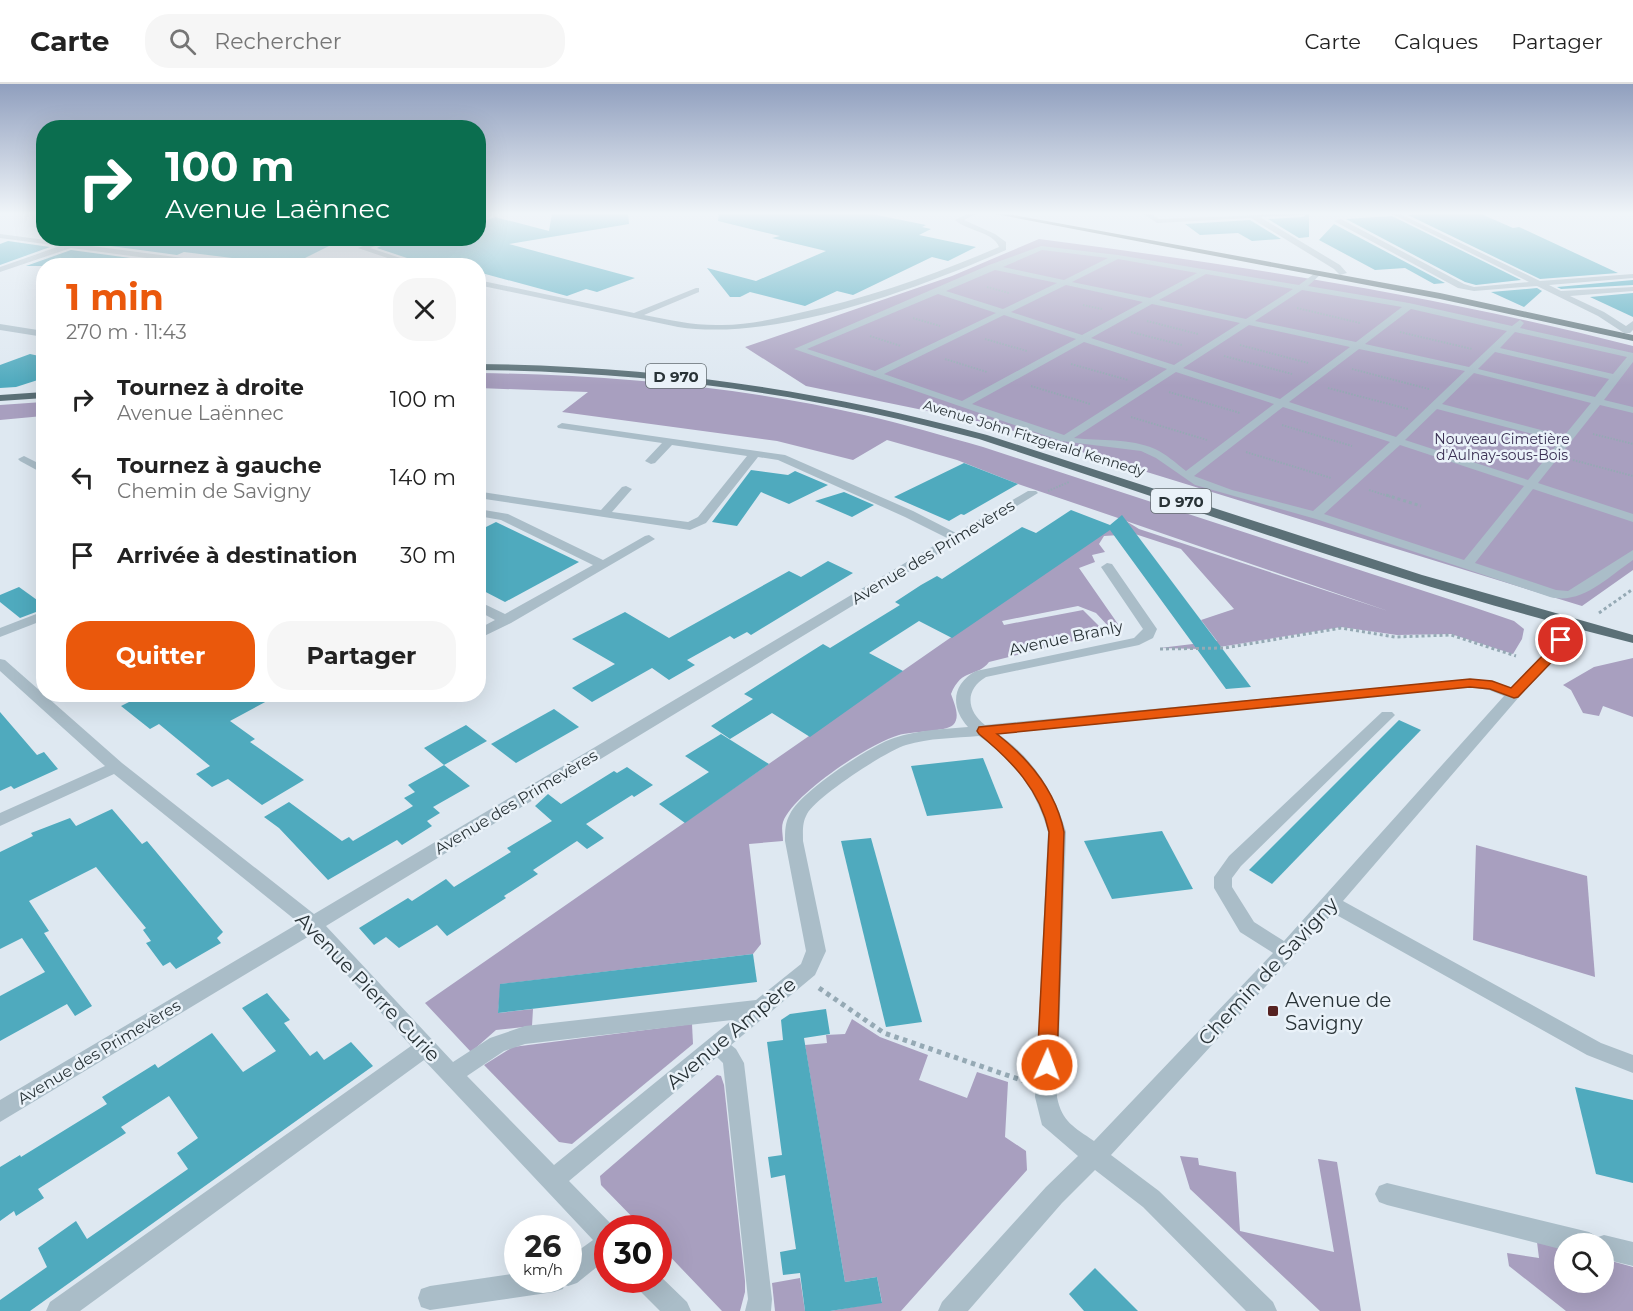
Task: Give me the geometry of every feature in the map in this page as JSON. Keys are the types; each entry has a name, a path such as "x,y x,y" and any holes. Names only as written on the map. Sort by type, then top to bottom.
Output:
{"main road":[{"path":"1303,270 1632,331"},
{"path":"1328,270 1632,331"},
{"name":"Avenue John Fitzgerald Kennedy","path":"486,367 623,372 715,381 796,393 901,415 983,437 1417,578 1633,639"},
{"path":"0,398 36,396"}],"street":[{"path":"486,284 635,316 698,327 738,328 823,311 884,294 945,270"},
{"path":"984,270 799,349 1065,439 1091,444 1134,446 1149,450 1198,482 1315,516 1555,594 1570,595 1580,591 1633,554"},
{"path":"1007,270 1472,370 1633,410"},
{"path":"875,375 1090,270"},
{"path":"1202,270 1518,326 1633,356 1466,566"},
{"path":"1431,270 1461,286 1474,289 1633,276"},
{"path":"1511,270 1632,331"},
{"path":"964,404 1206,271"},
{"path":"1065,439 1249,322 1302,287 1318,273"},
{"path":"1560,294 1633,289"},
{"path":"635,316 696,290"},
{"path":"938,291 1633,518"},
{"path":"1186,476 1409,306"},
{"path":"1315,516 1398,441 1518,326"},
{"path":"0,327 36,333"},
{"path":"1492,351 1616,378"},
{"path":"1436,405 1567,440"},
{"path":"562,426 781,457 956,538"},
{"path":"651,460 670,441"},
{"path":"486,496 680,526 702,520 754,453"},
{"path":"24,459 36,466"},
{"path":"604,514 626,489"},
{"name":"Avenue des Primevères","path":"0,1112 1032,493"},
{"path":"486,514 504,517 603,565"},
{"path":"486,631 649,539"},
{"name":"Avenue Branly","path":"984,731 966,714 962,700 963,688 970,680 981,675 1139,641 1148,635 1150,629 1107,567"},
{"path":"486,609 506,620"},
{"path":"0,633 36,618"},
{"name":"Chemin de Savigny","path":"951,1311 1054,1195 1128,1123 1331,903 1514,694 1559,646 1559,642 1577,625"},
{"name":"Avenue Pierre Curie","path":"0,663 36,695"},
{"path":"984,731 1470,683 1492,686 1514,694"},
{"name":"Avenue Pierre Curie","path":"44,702 116,767 312,924 425,1047 594,1224"},
{"path":"1286,952 1247,927 1223,888 1223,877 1235,861 1387,715"},
{"path":"984,731 1004,746 1041,789 1052,811 1057,832 1046,1088 1050,1118 1094,1156 1150,1199 1264,1311"},
{"name":"Avenue Ampère","path":"552,1181 808,969 816,951 816,945 794,841 794,826 805,804 875,753 910,739 984,731"},
{"path":"0,820 116,767"},
{"path":"1331,903 1594,1049 1633,1064"},
{"path":"452,1075 496,1044 525,1035 762,1008"},
{"path":"717,1045 729,1055 733,1063 760,1299 759,1311"},
{"path":"59,1311 425,1047"},
{"path":"1387,1194 1554,1235"},
{"path":"1614,1249 1633,1254"},
{"path":"582,1265 594,1255"},
{"path":"430,1298 504,1287"},
{"path":"660,1293 678,1311"}],"path":[{"path":"962,280 1016,294"},
{"path":"972,301 1006,286"},
{"path":"1042,294 1447,394"},
{"path":"1109,326 1426,414"},
{"path":"1382,327 1492,351"},
{"path":"1575,429 1633,444"},
{"path":"1555,455 1633,476"},
{"path":"1032,493 1049,491 1078,479"},
{"path":"1603,609 1633,589"},
{"path":"1139,641 1150,647 1200,650 1276,640 1341,628 1395,637 1451,636 1516,656"},
{"path":"808,969 821,990 884,1033 1046,1088"}],"green space":[{"name":"Nouveau Cimetière d'Aulnay-sous-Bois","path":"965,270 1258,270 1412,297 1633,346 1633,570 1582,606 991,424 806,386 745,347"},
{"path":"486,373 576,376 720,389 816,405 924,430 983,447 1514,621 1524,629 1522,639 1513,654 1451,634 1397,635 1341,627 1226,646 1200,649 1160,648 1217,641 1201,620 1234,609 1181,549 1135,534 1104,536 1099,544 1105,552 1092,555 1095,562 1079,568 1120,627 1109,627 1096,613 1078,606 1002,621 1004,625 1083,610 1106,633 989,662 980,670 965,676 951,694 957,714 953,725 943,729 899,735 870,748 816,784 801,798 783,822 783,841 749,844 761,944 753,954 501,984 498,1013 533,1009 532,1026 496,1030 471,1052 425,1003 1121,519 1018,484 957,460 887,440 853,460 777,441 562,412 588,392 486,388","holes":["1126,521 1388,611 1139,529"]},
{"path":"36,402 36,417 0,420 0,405"},
{"path":"1633,658 1633,717 1603,706 1599,716 1583,713 1571,690 1563,685 1594,667"},
{"path":"1476,845 1587,876 1595,977 1473,940"},
{"path":"852,1019 880,1037 928,1055 919,1080 967,1098 977,1072 1008,1082 1005,1137 1026,1151 1027,1170 901,1311 830,1311 882,1302 877,1277 845,1282 805,1045 827,1043 826,1035 845,1034"},
{"path":"692,1024 693,1044 572,1144 559,1142 484,1065 513,1047"},
{"path":"717,1075 721,1076 724,1085 745,1281 745,1292 740,1311 722,1311 672,1259 672,1215 630,1215 601,1185 600,1176"},
{"path":"1180,1156 1198,1158 1199,1165 1236,1172 1240,1231 1334,1252 1318,1159 1337,1162 1361,1311 1320,1311 1190,1189"},
{"path":"1537,1242 1554,1246 1554,1293 1614,1293 1614,1262 1633,1267 1633,1311 1566,1311 1509,1266 1507,1253 1539,1258"},
{"path":"800,1278 805,1311 775,1311 772,1283"}],"building":[{"path":"486,270 606,270 635,278 597,292 586,289 567,296 486,274"},
{"path":"709,270 756,281 781,270 904,270 853,295 837,291 805,306 750,292 740,297 730,297"},
{"path":"1409,270 1421,270 1445,283 1434,284"},
{"path":"1443,270 1501,270 1521,280 1476,285"},
{"path":"1522,270 1612,270 1618,273 1540,279"},
{"path":"1633,280 1633,285 1561,289 1557,287"},
{"path":"1537,288 1542,291 1524,307 1491,292"},
{"path":"1633,293 1633,317 1590,297"},
{"path":"30,354 36,355 36,381 16,387 0,388 0,365"},
{"path":"964,463 1018,484 964,515 961,514 949,521 894,497"},
{"path":"751,470 788,475 795,471 828,485 789,504 761,492 737,526 712,522"},
{"path":"844,492 874,505 852,517 815,501"},
{"path":"1071,510 1110,525 1122,515 1251,687 1226,689 1110,530 952,638 919,621 869,653 903,671 810,737 772,713 730,739 711,726 753,699 744,694 823,644 830,648 900,605 895,602 921,585 937,576 942,579 1022,527 1036,533"},
{"path":"496,522 579,562 505,602 486,592 486,527"},
{"path":"828,561 853,573 751,635 747,632 734,639 730,636 687,660 695,665 669,680 652,668 592,702 572,688 615,664 572,639 625,612 669,638 789,571 801,577"},
{"path":"19,587 36,599 36,612 20,618 0,602 0,595"},
{"path":"129,702 265,702 230,721 255,739 250,742 304,780 262,805 228,779 212,787 196,774 210,766 159,724 150,729 121,706"},
{"path":"554,709 579,727 516,763 491,744"},
{"path":"0,712 37,755 44,752 58,769 14,789 11,786 0,791"},
{"path":"1399,720 1421,730 1272,884 1249,870"},
{"path":"466,725 487,741 444,765 424,748"},
{"path":"721,734 769,764 685,823 659,804 709,772 685,756"},
{"path":"983,758 1003,808 927,816 911,766"},
{"path":"444,765 470,786 433,807 440,813 427,821 432,826 402,845 397,840 328,880 279,828 264,817 289,802 342,841 349,837 353,841 413,806 404,798 415,792 408,785"},
{"path":"627,767 653,785 634,797 632,795 586,824 604,838 587,849 577,841 533,870 538,874 504,896 506,898 447,936 437,925 399,948 386,937 374,945 359,928 408,898 412,901 446,879 454,887 511,852 507,848 552,821 535,806 548,794 561,804 614,771 617,773"},
{"path":"112,809 142,844 147,841 223,932 217,938 221,943 176,969 170,962 163,966 146,943 151,941 143,930 146,928 96,867 29,901 49,931 44,933 92,1006 75,1016 67,1004 0,1041 0,996 45,972 22,938 0,949 0,852 33,836 31,833 70,818 76,826"},
{"path":"1162,831 1193,889 1112,899 1084,841"},
{"path":"871,838 922,1022 886,1027 841,841"},
{"path":"753,954 757,982 498,1013 500,984"},
{"path":"267,993 290,1020 284,1023 310,1056 317,1051 324,1060 351,1042 373,1066 30,1311 0,1311 0,1300 47,1267 38,1248 76,1221 87,1239 188,1169 177,1153 198,1138 169,1096 121,1127 126,1133 38,1189 44,1198 16,1216 14,1211 0,1221 0,1167 20,1155 21,1157 107,1104 102,1097 155,1064 158,1068 212,1033 243,1072 276,1051 242,1008"},
{"path":"826,1009 830,1034 804,1038 845,1282 877,1277 882,1303 830,1311 805,1311 800,1273 783,1275 780,1252 796,1249 785,1175 771,1178 768,1157 782,1155 767,1042 783,1040 781,1020 790,1014"},
{"path":"1575,1087 1633,1100 1633,1183 1596,1174"},
{"path":"1095,1268 1138,1311 1084,1311 1069,1294"}],"place":[{"name":"Avenue de Savigny","path":"1273,1011"}],"route":[{"path":"1047,1065 1057,832 1052,811 1041,789 1004,746 984,731 1470,683 1492,686 1514,694 1559,646 1561,640"}]}
